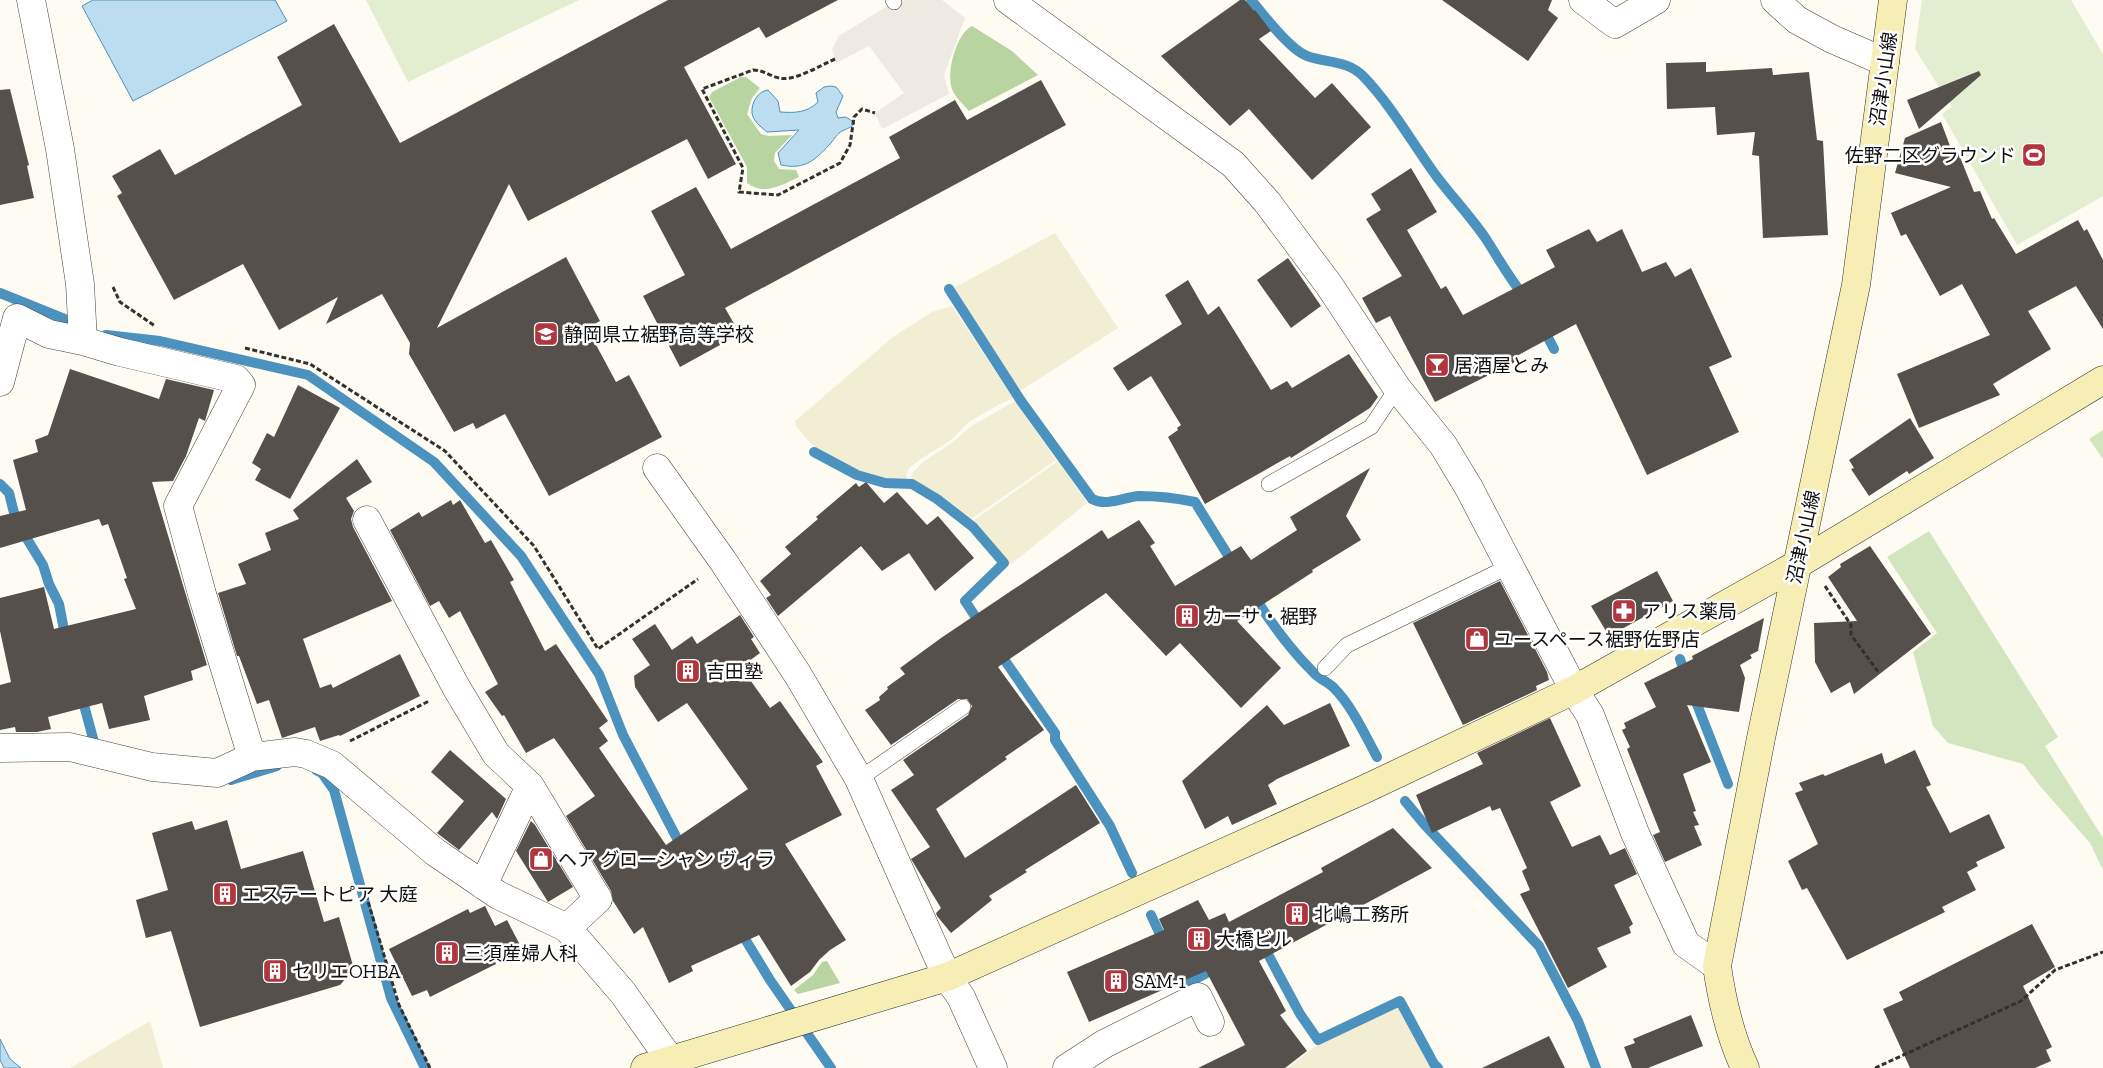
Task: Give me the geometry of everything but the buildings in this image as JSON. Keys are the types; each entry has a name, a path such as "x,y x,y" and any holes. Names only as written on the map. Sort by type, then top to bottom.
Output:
{"street":[{"path":"31,0 60,150 80,284 83,341"},
{"path":"1008,0 1233,164 1267,202 1329,285 1397,388 1443,446 1469,488 1574,690 1590,715 1635,833 1686,944 1717,966"},
{"path":"1583,0 1615,24 1656,0"},
{"path":"1775,0 1797,20 1832,39 1885,62"},
{"name":"沼津小山線","path":"1745,1068 1736,1050 1721,995 1717,966 1856,286 1894,0"},
{"path":"0,382 17,318 49,334 236,379 241,385 178,506 202,594 252,757"},
{"path":"0,748 70,747 152,767 217,773 252,757 295,752 306,754 332,765 435,852 498,895 567,928 623,993 658,1064 948,977 1356,793 1574,690 1798,564 2103,380"},
{"path":"657,468 723,561 798,675 859,779 948,977 961,997 993,1068"},
{"path":"367,520 456,687 496,754 530,786 598,899 567,928"},
{"path":"483,885 530,786"},
{"path":"1067,1068 1104,1044 1198,997 1210,1022"}],"lane":[{"path":"1269,484 1371,427 1397,388"},
{"path":"1325,668 1347,645 1510,566"},
{"path":"859,779 963,707"}],"path":[{"path":"835,59 789,78 781,78 760,70 753,70 702,89 743,168 739,192 778,195 840,163 850,145 854,117 862,108 875,113"},
{"path":"150,327 164,328"},
{"path":"240,346 310,364 445,451 534,546 598,649 723,561"},
{"path":"1822,582 1851,626 1851,635 1879,673"},
{"path":"316,758 456,687"},
{"path":"366,895 399,1005 430,1068"},
{"path":"1876,1068 2021,1001 2055,970 2103,952"}],"shaded area":[{"path":"897,0 942,0 965,18 944,75 949,94 882,129 875,113 904,93 869,46 836,63 832,49 839,36"},
{"path":"1055,233 1118,328 1020,391 954,288"},
{"path":"952,306 1013,398 969,422 951,440 908,469 906,479 880,478 856,471 820,452 806,438 796,426 795,421 893,337 932,312"},
{"path":"1015,401 1056,460 970,520 911,480 913,472 923,462 953,442 973,425"},
{"path":"1058,461 1087,503 1010,565 973,521"},
{"path":"1399,1005 1428,1064 1432,1068 1287,1068 1320,1043"},
{"path":"150,1021 163,1068 70,1068"}],"green space":[{"path":"366,0 579,0 408,82"},
{"name":"佐野二区グラウンド","path":"1922,0 2071,0 2103,54 2103,196 2017,245 1942,114 1952,107 1915,49"},
{"path":"972,26 1012,51 1038,75 969,111 953,92 950,74 957,45 966,30"},
{"path":"741,77 746,77 760,88 752,98 747,114 761,134 768,136 792,135 775,153 774,161 779,169 796,170 799,177 780,186 760,189 747,183 747,167 709,97 712,92"},
{"path":"2103,430 2103,459 2089,439"},
{"path":"1929,531 2058,737 2045,746 2103,838 2103,870 2090,843 2023,764 1948,743 1933,726 1913,652 1937,633 1887,557"},
{"path":"827,961 840,983 798,994 794,990 813,975 822,962"}],"water":[{"path":"93,0 275,0 287,21 133,101 82,6"},
{"path":"824,87 836,87 843,96 836,112 838,118 846,117 855,123 839,133 815,159 804,165 781,165 778,153 799,130 767,132 754,119 752,113 756,98 768,90 778,101 780,112 800,112 814,106 818,102 816,93"},
{"path":"0,1039 10,1059 21,1068 4,1068 0,1060"}],"waterway":[{"path":"1251,0 1277,31 1300,52 1314,58 1343,64 1363,76 1393,112 1437,177 1486,239 1524,296"},
{"path":"949,289 1021,401 1092,499 1110,502 1146,496 1167,497 1195,502 1234,565"},
{"path":"0,293 67,320"},
{"path":"1543,328 1554,349"},
{"path":"106,335 160,341 308,375 434,462 521,556 599,674 623,735 682,848"},
{"path":"814,452 857,475 885,483 912,484 937,499 973,527 1004,563 965,601 981,625"},
{"path":"0,484 9,493 16,521 43,565 49,584 59,604 64,630 68,639"},
{"path":"1254,596 1274,626 1297,655 1315,674 1341,695 1358,721 1377,757"},
{"path":"999,652 1055,733 1055,740 1110,826 1132,873"},
{"path":"1680,659 1686,676"},
{"path":"81,694 94,742"},
{"path":"1693,694 1728,784"},
{"path":"231,780 277,766"},
{"path":"316,770 322,773 334,790 391,998 425,1068"},
{"path":"1405,801 1424,824 1539,946 1578,1021 1596,1068"},
{"path":"1151,915 1164,943"},
{"path":"739,929 770,980 831,1068"},
{"path":"1263,945 1300,1014 1318,1040 1400,1001 1434,1064 1438,1068"},
{"path":"1175,970 1182,986 1218,967"}],"place":[{"name":"佐野二区グラウンド","path":"2034,155"},
{"name":"静岡県立裾野高等学校","path":"546,334"},
{"name":"居酒屋とみ","path":"1437,365"},
{"name":"アリス薬局","path":"1624,611"},
{"name":"カーサ・裾野","path":"1187,616"},
{"name":"ユースペース裾野佐野店","path":"1477,639"},
{"name":"吉田塾","path":"688,671"},
{"name":"ヘア グローシャン ヴィラ","path":"541,859"},
{"name":"エステートピア 大庭","path":"225,894"},
{"name":"北嶋工務所","path":"1297,914"},
{"name":"大橋ビル","path":"1199,939"},
{"name":"三須産婦人科","path":"447,953"},
{"name":"セリエOHBA","path":"275,971"},
{"name":"SAM-1","path":"1116,981"}]}
